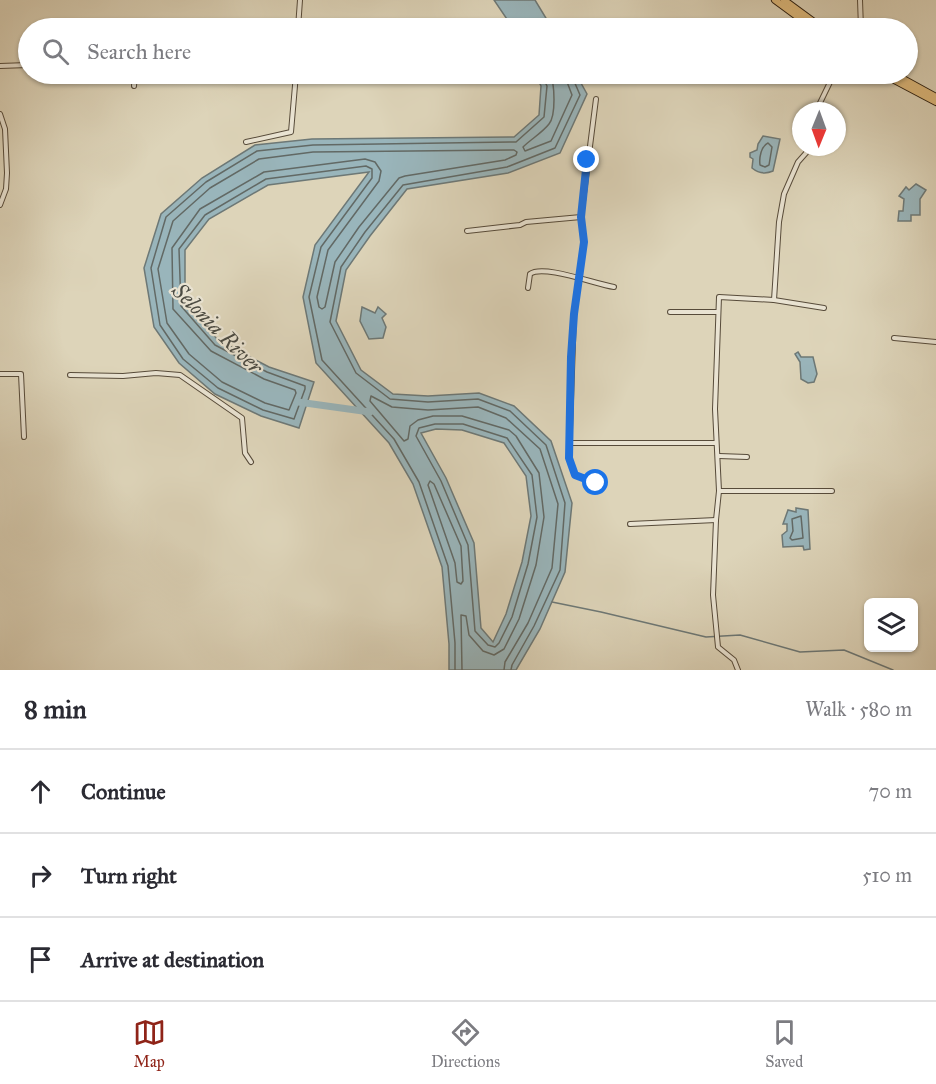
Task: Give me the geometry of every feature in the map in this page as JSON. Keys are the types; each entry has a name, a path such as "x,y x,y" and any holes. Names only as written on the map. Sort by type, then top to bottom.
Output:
{"highway":[{"path":"775,0 799,18"},
{"path":"784,0 808,18"},
{"path":"902,84 936,102"},
{"path":"912,84 936,97"}],"street":[{"path":"299,18 300,0"},
{"path":"860,0 861,18"},
{"path":"0,66 18,65"},
{"path":"246,142 291,132 295,84"},
{"path":"820,102 829,84"},
{"path":"596,99 581,217 584,242 578,279 571,357 569,443 569,458 575,475 596,483"},
{"path":"0,114 5,129 7,173 6,189 0,206"},
{"path":"774,300 783,194 798,162 803,156"},
{"path":"467,231 581,217"},
{"path":"528,288 530,274 536,270 551,271 614,287"},
{"path":"738,670 734,660 717,646 713,595 719,491 719,456 716,442 719,297 774,300 824,308"},
{"path":"670,312 718,312"},
{"path":"894,338 936,342"},
{"path":"70,375 123,376 156,373 180,375 242,418 245,453 251,462"},
{"path":"0,374 21,374 24,437"},
{"path":"569,443 716,442"},
{"path":"719,456 747,457"},
{"path":"719,491 832,491"},
{"path":"630,524 716,520"}],"water":[{"path":"494,0 535,0 546,18 506,18"},
{"path":"540,84 582,84 587,94 560,153 508,173 407,189 346,270 336,321 361,370 393,394 428,396 479,393 514,406 551,441 572,503 565,572 540,629 516,670 449,670 442,567 413,484 389,443 316,363 303,297 315,245 369,172 268,185 209,219 185,250 185,303 218,340 269,367 314,382 299,428 261,416 215,394 179,363 154,327 144,268 161,214 202,178 255,145 312,139 514,137 539,115","holes":["436,429 462,430 504,443 526,476 531,516 522,562 506,614 493,642 481,628 474,543 446,478 421,433"]},
{"path":"763,136 780,139 773,171 759,172 752,168 753,159 750,153 757,150"},
{"path":"916,184 926,190 920,199 920,215 911,215 911,221 898,221 899,211 903,211 904,199 899,196 906,187 909,190"},
{"path":"362,307 375,313 378,307 386,314 382,318 386,327 383,338 369,339 360,321"},
{"path":"798,352 801,357 813,357 817,374 814,382 808,383 801,379 800,362 795,354"},
{"path":"796,508 808,510 810,549 804,550 803,546 783,547 782,535 787,531 787,524 783,524 788,510 796,512"}],"waterway":[{"name":"Selonia River","path":"298,402 370,412"},
{"path":"552,602 706,637 740,635 800,652 844,650 893,670"}],"route":[{"path":"587,160 581,217 584,242 574,314 571,357 569,458 575,475 596,483"}]}
